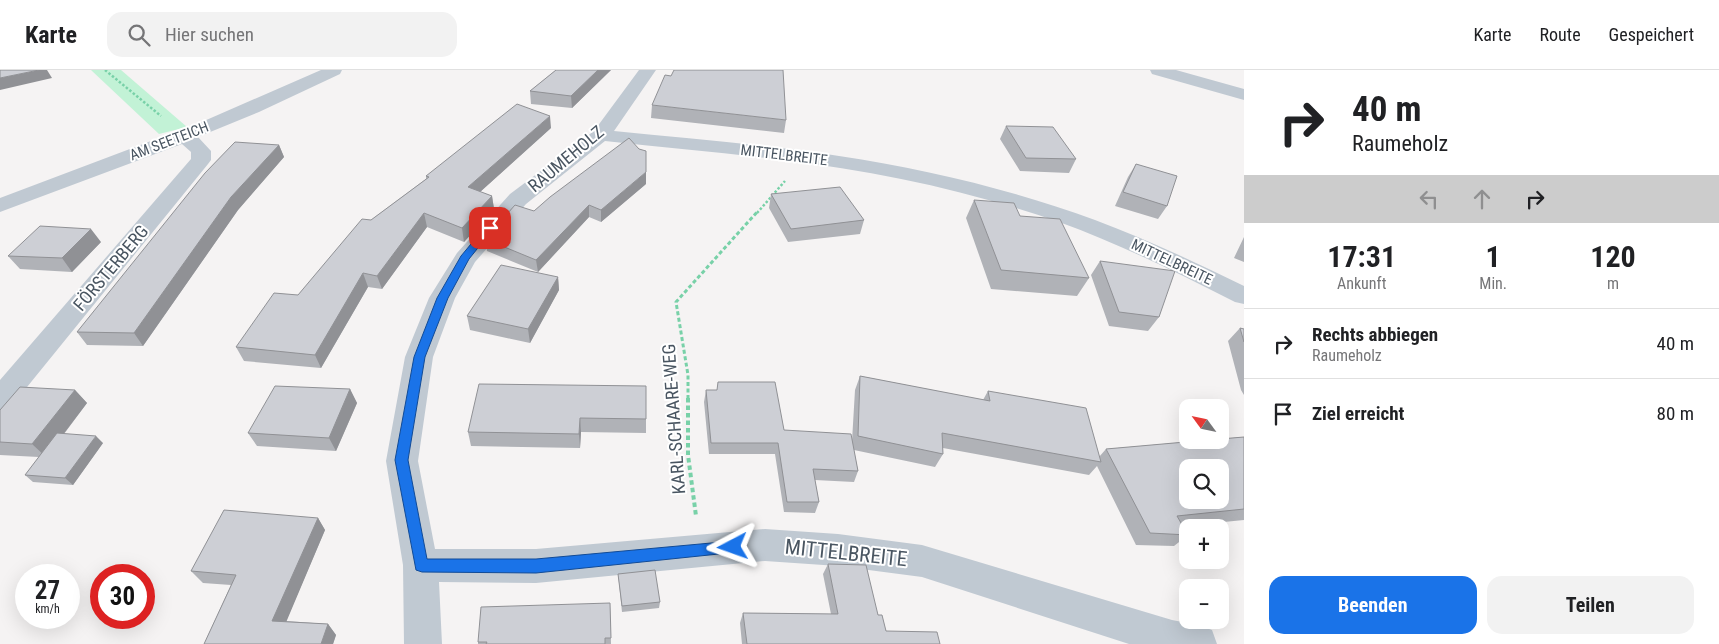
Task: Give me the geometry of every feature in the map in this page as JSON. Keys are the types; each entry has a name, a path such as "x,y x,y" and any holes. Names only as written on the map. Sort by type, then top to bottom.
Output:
{"street":[{"name":"AM SEETEICH","path":"0,204 184,136 260,105 334,70"},
{"name":"RAUMEHOLZ","path":"424,644 422,565 402,460 419,357 442,298 465,258 490,228 518,199 601,135 648,70"},
{"path":"1158,70 1244,95"},
{"name":"MITTELBREITE","path":"601,135 807,157 883,170 964,188 1057,215 1106,232 1179,264 1244,296"},
{"name":"FÖRSTERBERG","path":"0,400 201,160 201,151 184,136"},
{"name":"MITTELBREITE","path":"422,565 536,566 700,549 765,545 838,550 922,561 1172,639 1198,644"}],"path":[{"path":"105,70 184,136"},
{"name":"KARL-SCHAARE-WEG","path":"700,549 688,455 688,376 676,302 807,157"}],"green space":[{"path":"91,70 121,70 187,127 159,134"}],"building":[{"path":"0,70 39,70 0,78"},
{"path":"556,70 598,70 571,96 530,91"},
{"path":"674,70 783,70 786,120 652,105 665,75 671,76"},
{"path":"517,104 550,116 468,187 492,196 462,228 424,213 377,276 363,273 315,355 236,347 274,293 298,295 362,219 371,220 429,177 426,176"},
{"path":"1006,126 1053,127 1076,159 1026,158"},
{"path":"629,138 639,149 646,151 646,172 601,210 589,205 536,260 485,239 515,205 534,211"},
{"path":"235,142 279,145 231,197 134,333 77,332 205,173"},
{"path":"1136,164 1177,176 1167,206 1123,192"},
{"path":"840,187 864,220 791,229 771,194"},
{"path":"974,200 1014,203 1020,216 1060,219 1089,278 1001,270"},
{"path":"40,226 91,229 62,258 8,256"},
{"path":"1100,261 1175,271 1159,317 1119,312"},
{"path":"501,265 558,277 528,329 467,316"},
{"path":"1240,328 1244,329 1244,342"},
{"path":"860,376 990,401 988,391 1086,408 1101,462 942,433 943,454 858,436"},
{"path":"718,382 775,382 784,430 851,434 858,471 813,469 819,502 787,502 778,443 711,443 706,390 717,390"},
{"path":"479,384 646,386 646,419 580,418 579,434 468,432"},
{"path":"275,386 350,389 329,438 248,433"},
{"path":"20,387 75,390 32,444 0,442 0,410"},
{"path":"57,433 96,436 65,478 25,475"},
{"path":"1244,437 1244,509 1177,516 1179,519 1179,535 1150,533 1106,449 1179,443 1179,449 1229,449 1229,438"},
{"path":"224,510 318,518 272,621 328,624 321,644 204,644 236,575 191,571"},
{"path":"828,564 866,565 878,615 882,615 886,631 937,632 940,644 747,644 743,613 838,614"},
{"path":"655,570 660,602 622,606 618,574"},
{"path":"610,603 611,638 605,638 605,644 486,644 487,642 478,642 481,607"}],"route":[{"path":"490,228 465,258 442,298 419,357 402,460 422,565 536,566 733,547"}]}
